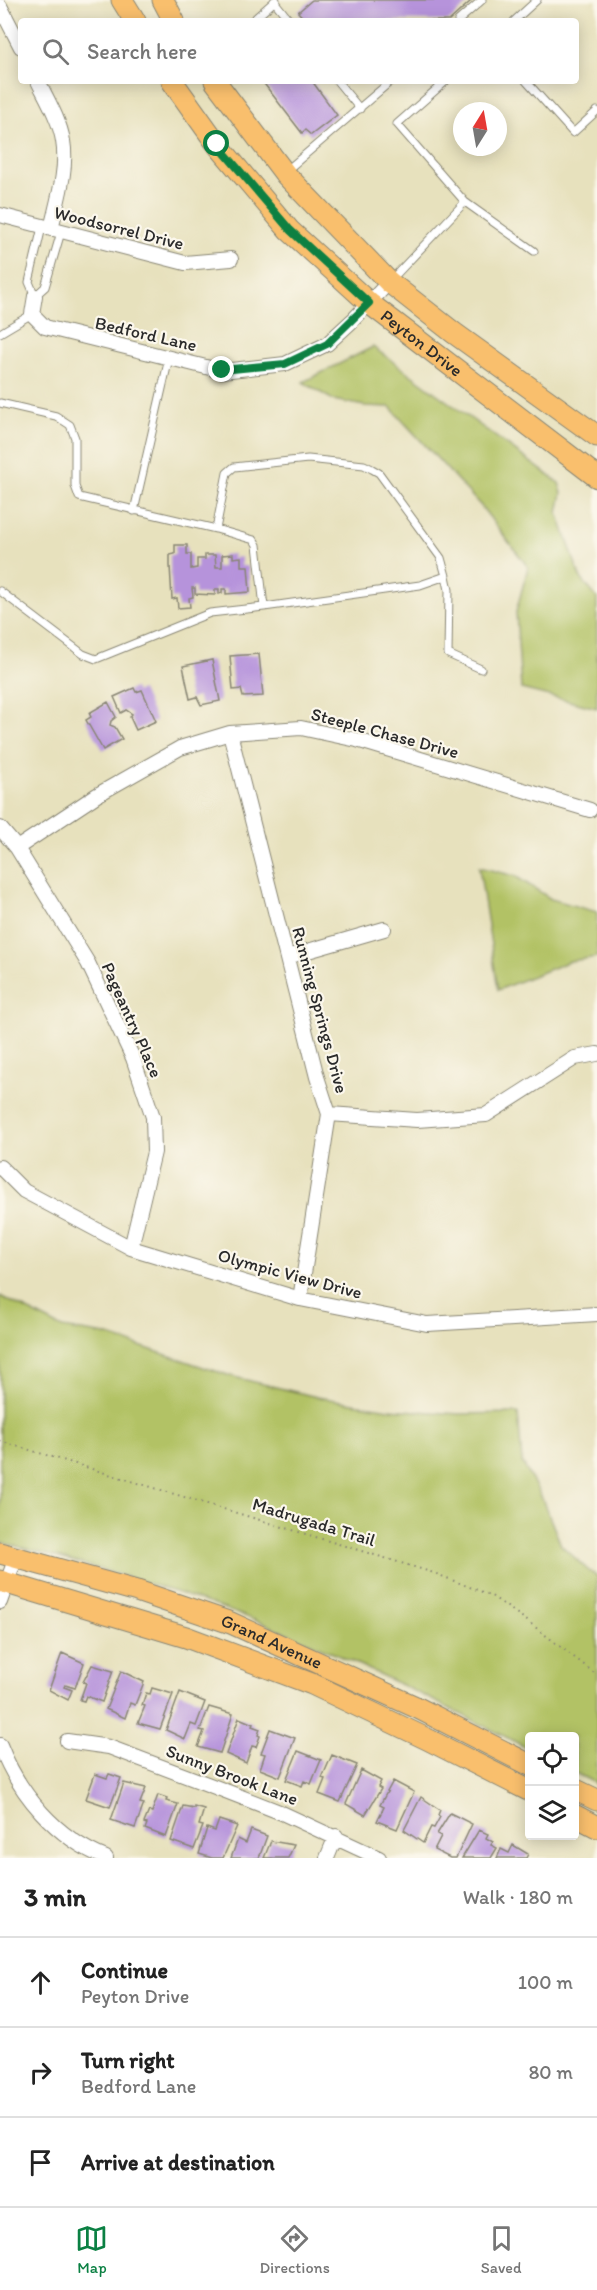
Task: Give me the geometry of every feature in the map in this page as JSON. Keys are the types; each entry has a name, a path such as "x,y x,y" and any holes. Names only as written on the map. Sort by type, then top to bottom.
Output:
{"main road":[{"path":"122,0 133,18"},
{"path":"163,0 172,18"},
{"name":"Peyton Drive","path":"176,84 217,144 290,230 369,303 597,477"},
{"name":"Peyton Drive","path":"217,84 284,173 389,282 454,333 597,436"},
{"name":"Grand Avenue","path":"8,1555 137,1591 231,1623 418,1708 525,1762"},
{"name":"Grand Avenue","path":"2,1589 186,1637 312,1684 525,1788"},
{"path":"579,1791 597,1800"},
{"path":"579,1818 597,1827"}],"street":[{"path":"0,6 18,41"},
{"path":"40,84 49,102 63,141 62,177 51,229"},
{"name":"Woodsorrel Drive","path":"0,215 185,263 231,259"},
{"name":"Bedford Lane","path":"32,314 45,327 61,332 222,370 285,364 327,344 389,282"},
{"path":"32,314 35,296"},
{"name":"Steeple Chase Drive","path":"17,848 97,795 180,748 230,733 301,728 357,740 590,810"},
{"name":"Running Springs Drive","path":"230,733 317,1077 329,1114 300,1299"},
{"name":"Pageantry Place","path":"0,828 17,848 88,963 133,1058 153,1117 154,1152 131,1248"},
{"path":"287,957 384,929"},
{"path":"329,1114 417,1120 486,1114 576,1058 597,1054"},
{"name":"Olympic View Drive","path":"0,1167 24,1191 131,1248 300,1299 427,1324 597,1314"},
{"path":"2,1589 8,1555"},
{"name":"Sunny Brook Lane","path":"67,1742 108,1747 253,1801 336,1836 379,1858"},
{"path":"0,1745 15,1778 32,1802 79,1845 106,1858"},
{"path":"327,1858 336,1836"}],"lane":[{"path":"461,18 482,0"},
{"path":"517,18 537,0"},
{"path":"255,18 275,1 288,18"},
{"path":"340,84 360,109"},
{"path":"284,173 388,84"},
{"path":"443,84 398,124 465,202 534,251"},
{"path":"529,84 573,133 597,111"},
{"path":"389,282 465,202"},
{"path":"51,229 45,287 35,296 29,282 51,229"},
{"path":"0,333 32,314"},
{"path":"134,510 170,358"},
{"path":"0,403 65,420 74,430 76,493 79,497 254,540 257,546 264,607"},
{"path":"216,529 227,473 234,467 308,459 364,465 380,473 441,558 448,590 448,654 481,669"},
{"path":"0,591 83,654 96,659 103,658 182,622 210,613 420,585 446,576"}],"path":[{"name":"Madrugada Trail","path":"0,1441 434,1573 490,1595 597,1675"}],"green space":[{"path":"373,347 559,483 562,493 558,513 580,577 597,598 597,708 521,689 516,612 528,567 481,506 390,407 365,406 333,400 303,382"},
{"path":"479,867 515,876 551,899 597,912 597,957 570,961 498,990"},
{"path":"0,1296 62,1328 106,1335 234,1377 317,1397 389,1409 459,1414 518,1413 522,1462 541,1496 561,1545 597,1576 597,1784 579,1775 579,1732 525,1732 525,1747 387,1678 263,1623 151,1584 0,1542"}],"building":[{"path":"312,0 472,0 452,18 303,18 298,12"},
{"path":"264,84 314,84 337,115 311,135 305,130 302,133"},
{"path":"175,545 187,545 187,554 191,554 191,569 197,568 197,559 205,559 205,555 215,555 216,567 222,567 222,555 233,554 233,558 241,557 241,566 248,566 250,592 226,594 226,589 222,589 222,593 219,594 219,589 215,589 215,595 195,594 195,588 192,588 193,597 189,598 190,607 178,608 177,598 172,599 170,566 170,555 175,554"},
{"path":"259,654 263,696 243,697 241,689 233,690 230,656"},
{"path":"212,660 220,701 201,705 197,697 190,699 183,666"},
{"path":"134,688 136,692 142,690 156,721 136,730 130,717 132,714 126,710 121,713 114,697"},
{"path":"108,702 116,717 110,725 115,727 122,739 103,750 86,720 91,717 89,713"},
{"path":"62,1653 84,1663 75,1688 65,1685 64,1687 72,1690 68,1700 49,1690"},
{"path":"92,1665 113,1671 102,1702 86,1696 84,1701 80,1700 86,1683 83,1682"},
{"path":"121,1671 144,1682 135,1705 130,1703 125,1718 106,1709"},
{"path":"152,1688 173,1694 160,1729 138,1723 145,1706 142,1705 146,1693 150,1694"},
{"path":"180,1692 205,1702 196,1726 191,1724 185,1739 166,1730"},
{"path":"209,1707 233,1714 220,1753 198,1747 204,1731 200,1730"},
{"path":"239,1718 260,1729 256,1747 252,1746 246,1763 226,1754"},
{"path":"270,1729 295,1738 280,1777 260,1769 265,1754 261,1753"},
{"path":"298,1751 321,1760 311,1784 304,1781 302,1786 286,1780"},
{"path":"332,1755 357,1765 340,1802 319,1794 325,1779 322,1778"},
{"path":"361,1770 381,1781 378,1787 381,1789 365,1815 346,1804"},
{"path":"95,1774 107,1778 109,1774 121,1778 110,1807 86,1799"},
{"path":"393,1781 414,1792 397,1829 377,1821 384,1807 380,1805"},
{"path":"124,1783 146,1788 140,1803 144,1804 135,1828 111,1820"},
{"path":"158,1795 167,1798 166,1801 178,1804 166,1837 145,1829 147,1824 144,1823 149,1811 152,1812"},
{"path":"421,1797 440,1810 438,1815 440,1817 434,1828 431,1827 423,1843 404,1830"},
{"path":"183,1806 204,1809 199,1825 203,1826 194,1849 171,1841"},
{"path":"450,1813 472,1824 456,1858 450,1858 434,1850 441,1836 437,1834"},
{"path":"219,1820 237,1826 223,1858 212,1858 199,1854 207,1828 215,1831"},
{"path":"251,1830 267,1836 259,1858 231,1858 238,1839 246,1843"},
{"path":"479,1830 488,1834 486,1838 493,1842 491,1845 497,1848 491,1858 462,1858"},
{"path":"271,1841 294,1845 288,1858 264,1858"},
{"path":"513,1845 528,1854 526,1858 497,1858 501,1849 509,1853"}],"route":[{"path":"217,144 290,230 369,303 327,344 285,364 222,370"}]}
